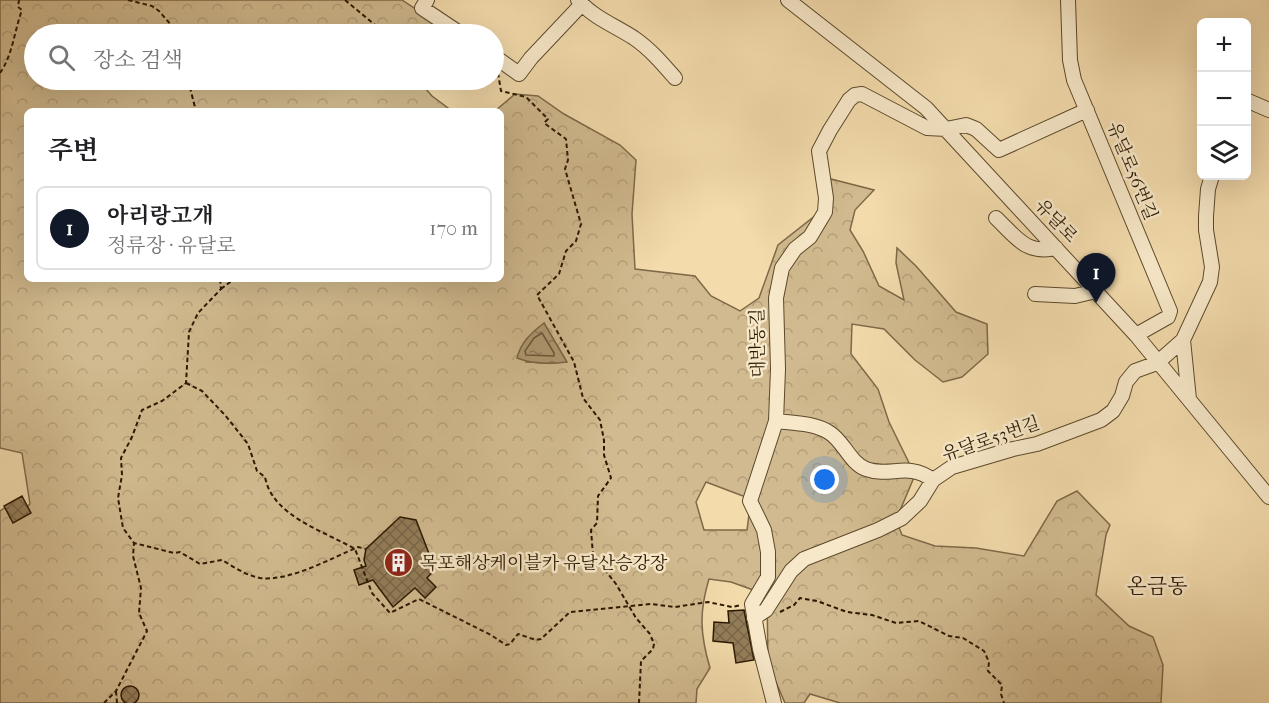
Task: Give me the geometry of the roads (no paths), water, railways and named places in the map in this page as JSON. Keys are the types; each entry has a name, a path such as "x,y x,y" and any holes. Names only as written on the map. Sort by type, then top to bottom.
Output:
{"street":[{"path":"427,0 422,8 446,24"},
{"name":"유달로","path":"788,0 926,108 1136,335 1269,497"},
{"name":"유달로56번길","path":"1068,0 1072,73 1170,311 1168,317 1136,335"},
{"path":"504,64 519,74 580,2 597,17 644,45 675,78"},
{"name":"대반동길","path":"754,618 752,603 768,577 768,552 764,530 750,501 776,421 778,369 776,298 782,268 795,249 810,237 825,212 826,198 819,152 830,130 849,100 855,95 862,94 927,128 946,129"},
{"path":"1251,102 1269,110"},
{"path":"946,129 966,125 976,129 999,150 1087,110"},
{"path":"1189,399 1183,340 1212,274 1206,223 1211,180"},
{"path":"996,219 1029,248 1045,250 1056,248"},
{"path":"1035,294 1075,296 1096,291"},
{"name":"유달로53번길","path":"754,618 766,610 791,571 804,559 878,530 902,518 920,501 933,480 952,467 1037,444 1101,420 1113,411 1122,396 1126,382 1135,371 1157,363 1183,340"},
{"path":"776,421 814,426 830,433 864,469 881,472 908,469 918,471 933,480"},
{"path":"754,618 774,703"}],"water":[{"path":"544,323 567,362 542,363 517,358 527,338"}],"place":[{"name":"아리랑고개","path":"1096,303"},
{"name":"목포해상케이블카 유달산승강장","path":"399,563"}],"district":[{"name":"온금동","path":"1157,586"}]}
